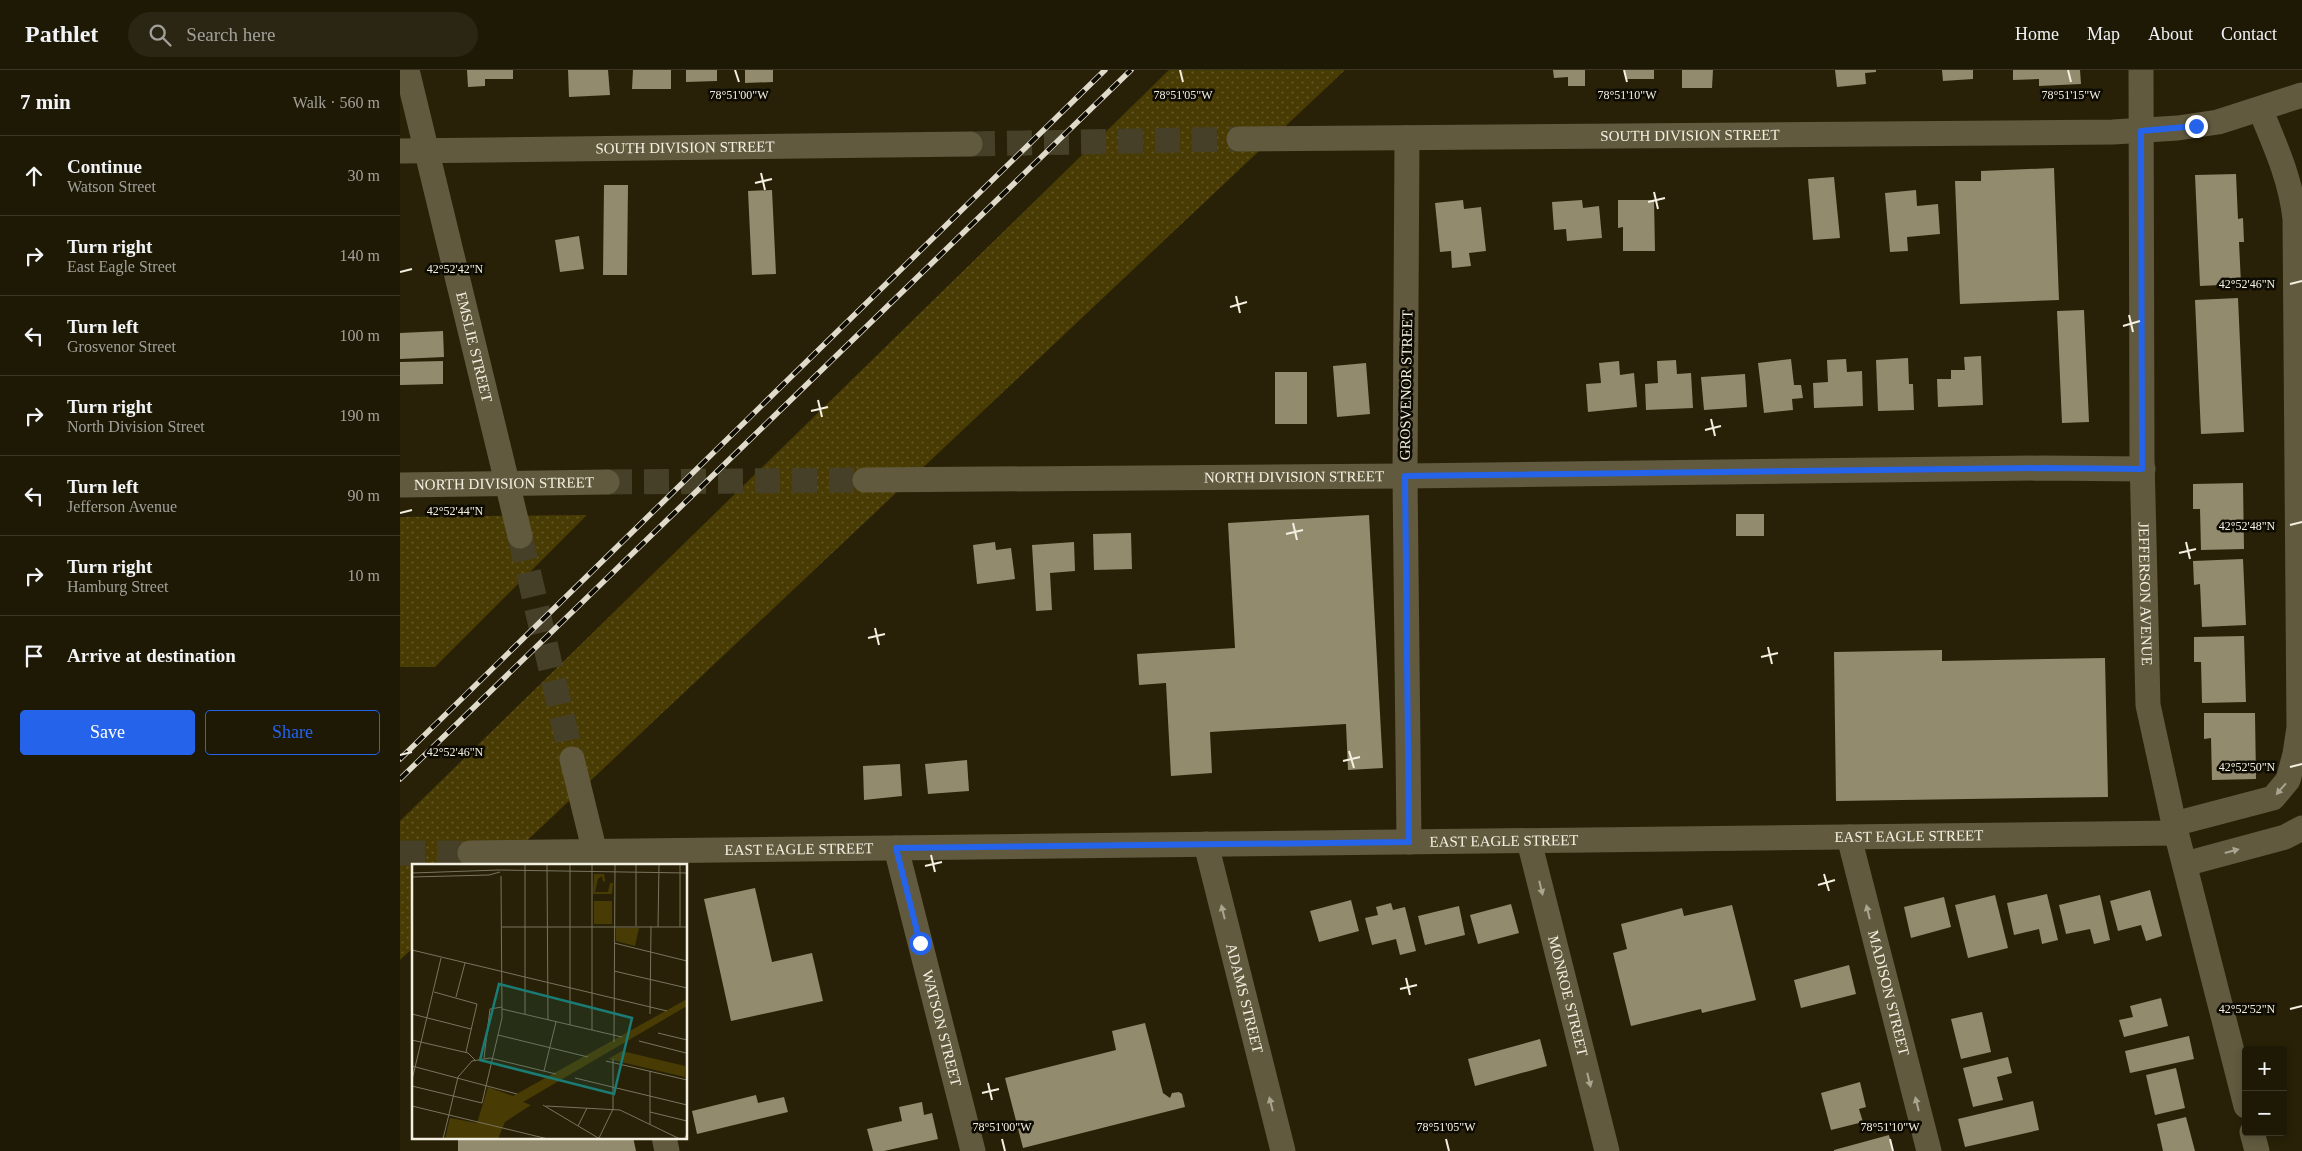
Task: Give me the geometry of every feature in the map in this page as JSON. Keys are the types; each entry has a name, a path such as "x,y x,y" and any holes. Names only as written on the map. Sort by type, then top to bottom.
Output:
{"street":[{"name":"EMSLIE STREET","path":"407,70 520,536"},
{"name":"JEFFERSON AVENUE","path":"2141,70 2142,469 2148,705 2175,828 2242,1091"},
{"name":"SOUTH DIVISION STREET","path":"1239,139 2141,131 2196,126 2260,109 2302,95"},
{"name":"EAST EAGLE STREET","path":"470,853 596,858 896,848 1849,837 2175,828 2273,798 2288,780 2296,754 2301,727 2296,219 2291,193 2281,160 2260,109"},
{"name":"GROSVENOR STREET","path":"1407,138 1405,476 1409,842"},
{"name":"SOUTH DIVISION STREET","path":"400,151 970,144"},
{"name":"NORTH DIVISION STREET","path":"865,480 1405,476 2043,468 2142,469"},
{"name":"NORTH DIVISION STREET","path":"400,485 606,482"},
{"path":"572,759 596,858"},
{"path":"2185,864 2285,837 2302,828"},
{"name":"MADISON STREET","path":"1849,837 1929,1151"},
{"name":"MONROE STREET","path":"1529,841 1607,1151"},
{"name":"ADAMS STREET","path":"1206,844 1283,1151"},
{"name":"WATSON STREET","path":"896,848 972,1151"},
{"path":"2253,1136 2257,1151"},
{"path":"664,1138 668,1151"}],"shaded area":[{"path":"1169,70 1345,70 502,864 412,864 412,949 400,960 400,821"},
{"path":"587,515 435,667 400,667 400,517"}],"building":[{"path":"467,70 513,70 513,79 485,79 485,86 468,87"},
{"path":"568,70 608,70 610,95 569,97"},
{"path":"633,70 671,70 671,89 632,89"},
{"path":"686,70 717,70 717,81 686,82"},
{"path":"745,70 773,70 773,82 745,83"},
{"path":"1553,70 1585,70 1585,86 1568,86 1568,77 1554,78"},
{"path":"1625,70 1654,70 1654,79 1625,79"},
{"path":"1682,70 1713,70 1712,88 1682,88"},
{"path":"1835,70 1876,70 1876,72 1865,73 1866,84 1837,87"},
{"path":"1942,70 1973,70 1973,79 1943,81"},
{"path":"2013,70 2080,70 2081,84 2039,86 2039,79 2013,80"},
{"path":"2054,168 2059,300 1960,304 1955,181 1981,181 1981,171"},
{"path":"2236,174 2238,219 2243,218 2244,242 2239,242 2241,284 2200,286 2195,175"},
{"path":"1834,177 1840,238 1813,240 1808,179"},
{"path":"604,185 628,185 627,275 603,275"},
{"path":"772,190 776,274 752,275 748,191"},
{"path":"1916,190 1917,206 1938,204 1940,234 1907,237 1908,251 1890,252 1885,193"},
{"path":"1463,200 1464,209 1481,207 1486,251 1469,253 1471,266 1452,268 1451,251 1440,252 1435,203"},
{"path":"1582,200 1583,208 1599,206 1602,238 1567,241 1566,229 1554,230 1552,202"},
{"path":"1618,200 1654,200 1655,251 1623,251 1623,227 1618,228"},
{"path":"579,236 584,269 560,272 555,240"},
{"path":"2238,298 2244,432 2201,434 2195,300"},
{"path":"2084,310 2089,422 2062,423 2057,311"},
{"path":"443,331 444,357 400,359 400,333"},
{"path":"1981,356 1983,405 1938,407 1937,379 1951,379 1951,370 1965,370 1964,357"},
{"path":"1908,358 1909,384 1913,384 1914,410 1878,411 1876,360"},
{"path":"1791,359 1794,385 1801,385 1803,398 1792,399 1793,410 1764,413 1758,363"},
{"path":"1846,359 1847,372 1862,371 1863,406 1814,408 1813,383 1828,382 1827,360"},
{"path":"1676,360 1677,374 1691,373 1693,408 1646,410 1645,384 1658,383 1657,361"},
{"path":"443,361 443,384 400,385 400,362"},
{"path":"1619,361 1620,375 1634,373 1637,407 1588,412 1586,384 1601,383 1599,363"},
{"path":"1366,363 1370,414 1337,417 1333,366"},
{"path":"1275,372 1307,372 1307,424 1275,424"},
{"path":"1745,374 1747,407 1704,410 1701,377"},
{"path":"2243,483 2244,549 2201,550 2200,509 2193,509 2193,484"},
{"path":"1736,514 1764,514 1764,536 1736,536"},
{"path":"1369,515 1383,768 1348,770 1346,724 1210,732 1212,773 1171,776 1166,683 1139,685 1137,654 1235,648 1228,523"},
{"path":"1131,533 1132,569 1094,570 1093,534"},
{"path":"995,542 996,550 1011,548 1015,579 977,584 973,545"},
{"path":"1074,542 1075,571 1050,573 1052,610 1036,611 1032,545"},
{"path":"2243,559 2246,625 2202,627 2200,584 2194,585 2193,561"},
{"path":"2244,636 2246,702 2202,703 2201,662 2194,662 2194,637"},
{"path":"1942,650 1942,661 2105,658 2108,797 1836,801 1834,652"},
{"path":"2204,713 2255,713 2256,779 2212,780 2211,738 2204,739"},
{"path":"967,760 969,791 928,794 925,764"},
{"path":"900,764 902,796 864,800 863,766"},
{"path":"755,888 772,962 812,953 823,1001 731,1021 704,899"},
{"path":"2150,890 2162,936 2146,941 2141,925 2118,931 2110,901"},
{"path":"2047,894 2058,940 2042,944 2039,929 2014,935 2007,903"},
{"path":"1995,895 2008,948 1968,958 1955,905"},
{"path":"2100,895 2110,940 2094,944 2090,929 2066,934 2059,905"},
{"path":"1944,897 1951,927 1911,938 1904,907"},
{"path":"1351,900 1359,931 1319,942 1310,911"},
{"path":"1391,903 1393,910 1405,907 1416,951 1400,955 1396,939 1372,945 1365,918 1378,915 1376,907"},
{"path":"1511,904 1519,933 1478,944 1470,915"},
{"path":"1732,905 1756,1000 1702,1013 1701,1009 1631,1026 1613,953 1627,949 1621,924 1682,908 1684,916"},
{"path":"1459,906 1465,935 1425,945 1418,916"},
{"path":"1849,965 1856,994 1801,1008 1794,980"},
{"path":"2161,998 2168,1026 2124,1037 2119,1020 2133,1017 2130,1006"},
{"path":"1982,1012 1991,1052 1961,1059 1951,1019"},
{"path":"1145,1023 1163,1093 1170,1098 1172,1093 1179,1092 1182,1094 1185,1107 1023,1148 1005,1078 1116,1050 1112,1031"},
{"path":"2189,1036 2194,1059 2130,1073 2125,1051"},
{"path":"1540,1039 1547,1066 1475,1086 1468,1059"},
{"path":"2008,1057 2012,1073 1997,1077 2003,1100 1973,1107 1963,1068"},
{"path":"2176,1068 2185,1108 2155,1115 2146,1075"},
{"path":"1860,1082 1866,1107 1859,1109 1863,1122 1831,1130 1821,1093"},
{"path":"756,1095 758,1103 784,1097 788,1112 697,1134 692,1111"},
{"path":"2033,1101 2039,1130 1965,1147 1958,1119"},
{"path":"922,1102 924,1115 932,1113 938,1139 884,1151 873,1151 867,1129 902,1121 899,1107"},
{"path":"2186,1117 2195,1151 2163,1151 2157,1124"},
{"path":"1889,1135 1893,1151 1834,1151 1834,1150"},
{"path":"458,1138 633,1138 636,1151 458,1151"}],"tunnel":[{"path":"970,144 1239,139"},
{"path":"607,482 865,480"},
{"path":"520,536 572,759"},
{"path":"400,853 470,853"}],"railway":[{"path":"400,759 1105,70"},
{"path":"400,779 1131,70"}],"route":[{"path":"920,943 896,848 1409,842 1405,476 2043,468 2142,469 2141,131 2196,126"}]}
